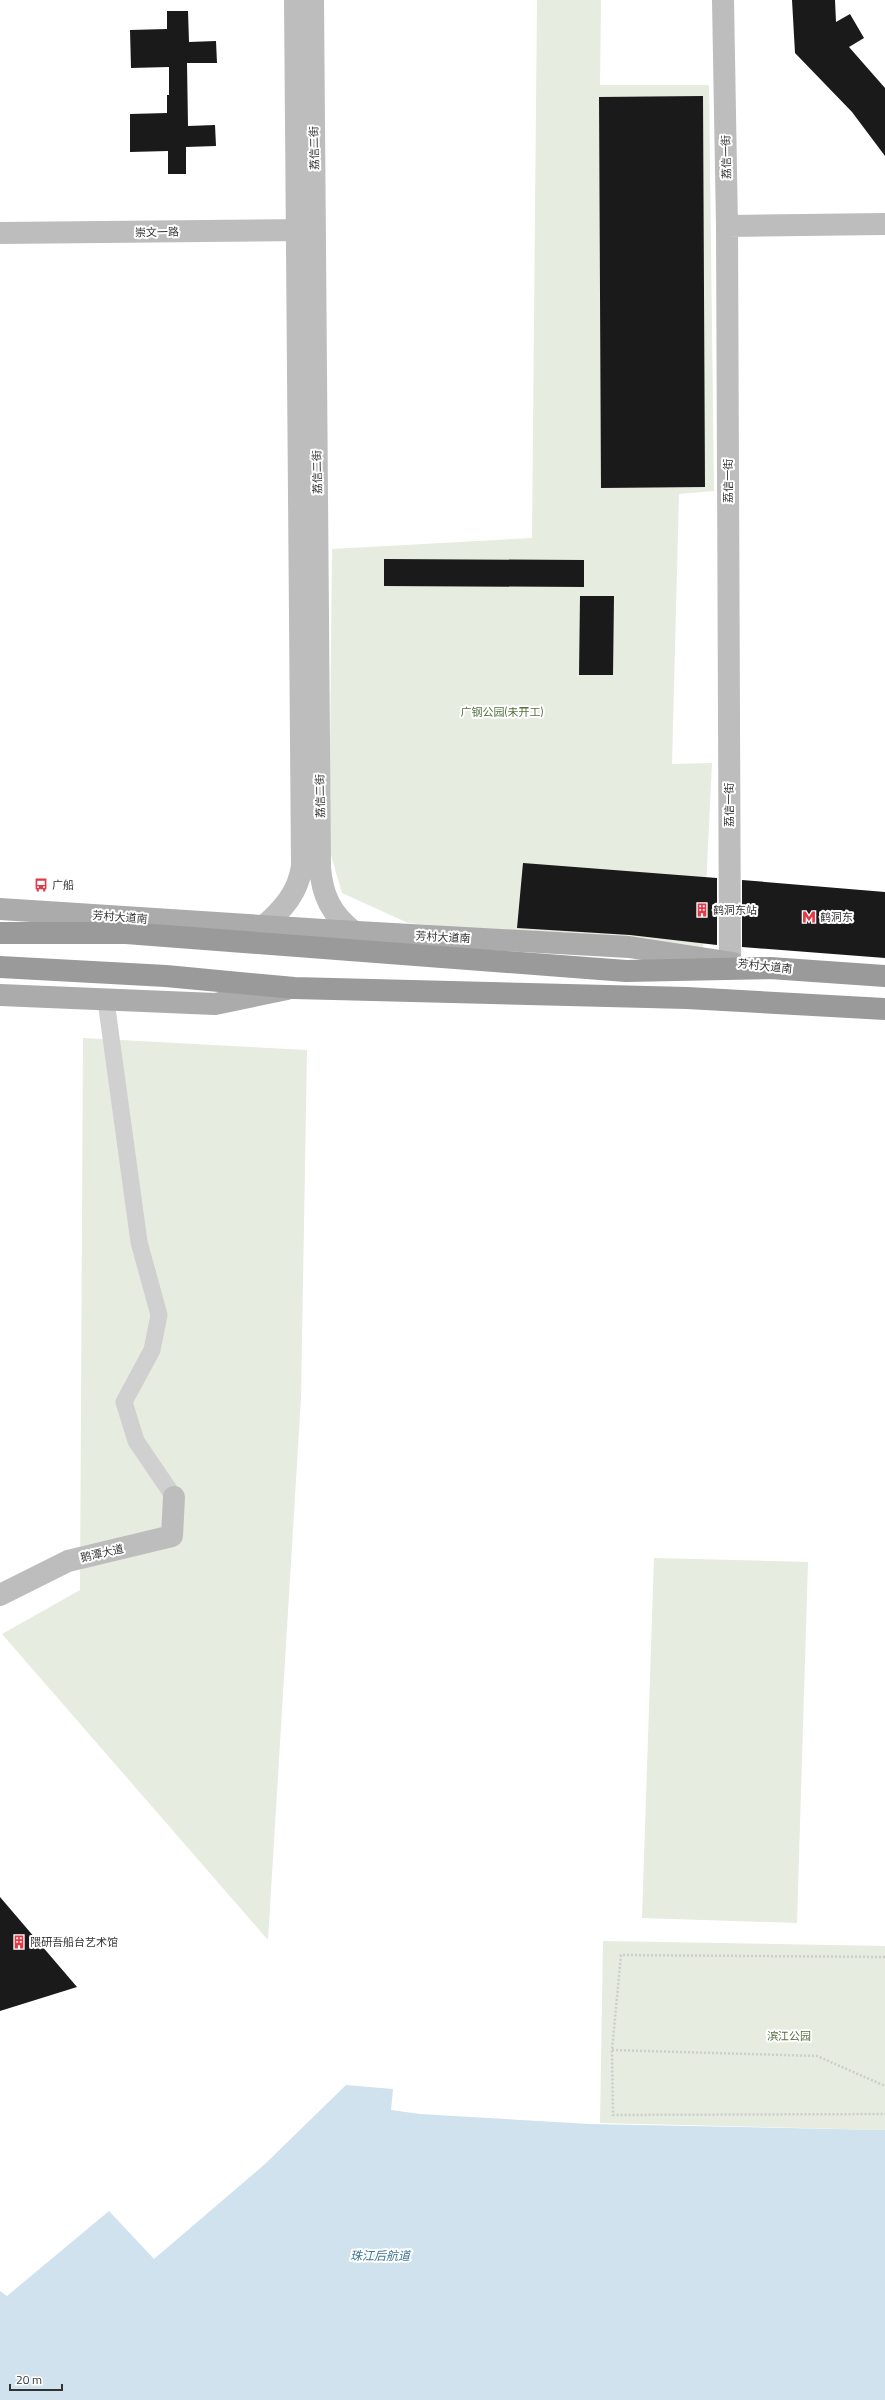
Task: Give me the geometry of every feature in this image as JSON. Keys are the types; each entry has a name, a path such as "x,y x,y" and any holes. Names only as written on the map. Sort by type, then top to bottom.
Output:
{"highway":[{"path":"0,933 126,933 626,971 770,968"},
{"path":"0,967 166,976 294,988 687,998 885,1009"},
{"name":"芳村大道南","path":"770,968 885,976"}],"main road":[{"name":"芳村大道南","path":"0,909 354,932 629,947 770,968"},
{"path":"0,995 106,1001 215,1004 294,988"}],"street":[{"name":"荔信二街","path":"295,0 306,230 320,867 321,881 328,904 335,915 354,932"},
{"name":"荔信二街","path":"264,926 293,894 300,877 302,866 306,230 313,0"},
{"name":"荔信一街","path":"723,0 727,226 730,962"},
{"path":"727,226 885,224"},
{"name":"崇文一路","path":"0,233 306,230"},
{"path":"106,1001 139,1242 159,1315 152,1350 124,1402 136,1441 174,1497"},
{"name":"鹅潭大道","path":"0,1594 68,1561 172,1536 174,1497"}],"path":[{"path":"885,1957 621,1955 612,2050 613,2115 885,2114"},
{"path":"612,2050 817,2056 885,2086"}],"green space":[{"name":"广钢公园(未开工)","path":"537,0 601,0 600,85 709,85 714,491 679,494 672,764 712,763 703,950 408,923 342,893 329,848 332,549 532,538"},
{"path":"83,1038 307,1050 301,1398 268,1940 2,1634 80,1590"},
{"path":"654,1558 808,1562 797,1923 642,1918"},
{"name":"滨江公园","path":"603,1941 885,1946 885,2130 600,2123"}],"water":[{"name":"珠江后航道","path":"346,2085 393,2089 391,2110 420,2114 590,2124 885,2130 885,2400 0,2400 0,2291 7,2296 109,2211 154,2259 265,2164"}],"building":[{"path":"792,0 835,0 836,22 850,14 864,38 849,47 885,88 885,156 852,112 795,53"},
{"path":"167,11 188,11 189,42 216,41 217,63 187,63 188,126 215,125 216,146 186,147 186,174 168,174 168,151 130,152 130,114 167,113 167,95 169,95 169,67 131,68 130,30 167,29"},
{"path":"703,96 705,487 601,488 599,97"},
{"path":"384,559 584,560 584,587 384,586"},
{"path":"580,596 614,596 613,675 579,675"},
{"path":"523,863 717,878 717,945 630,935 517,928"},
{"path":"742,880 885,892 885,958 742,947"},
{"name":"隈研吾船台艺术馆","path":"0,1897 77,1987 0,2011"}],"place":[{"name":"广船","path":"41,885"},
{"name":"鹤洞东站","path":"702,910"},
{"name":"鹤洞东","path":"809,917"},
{"name":"隈研吾船台艺术馆","path":"19,1942"}]}
